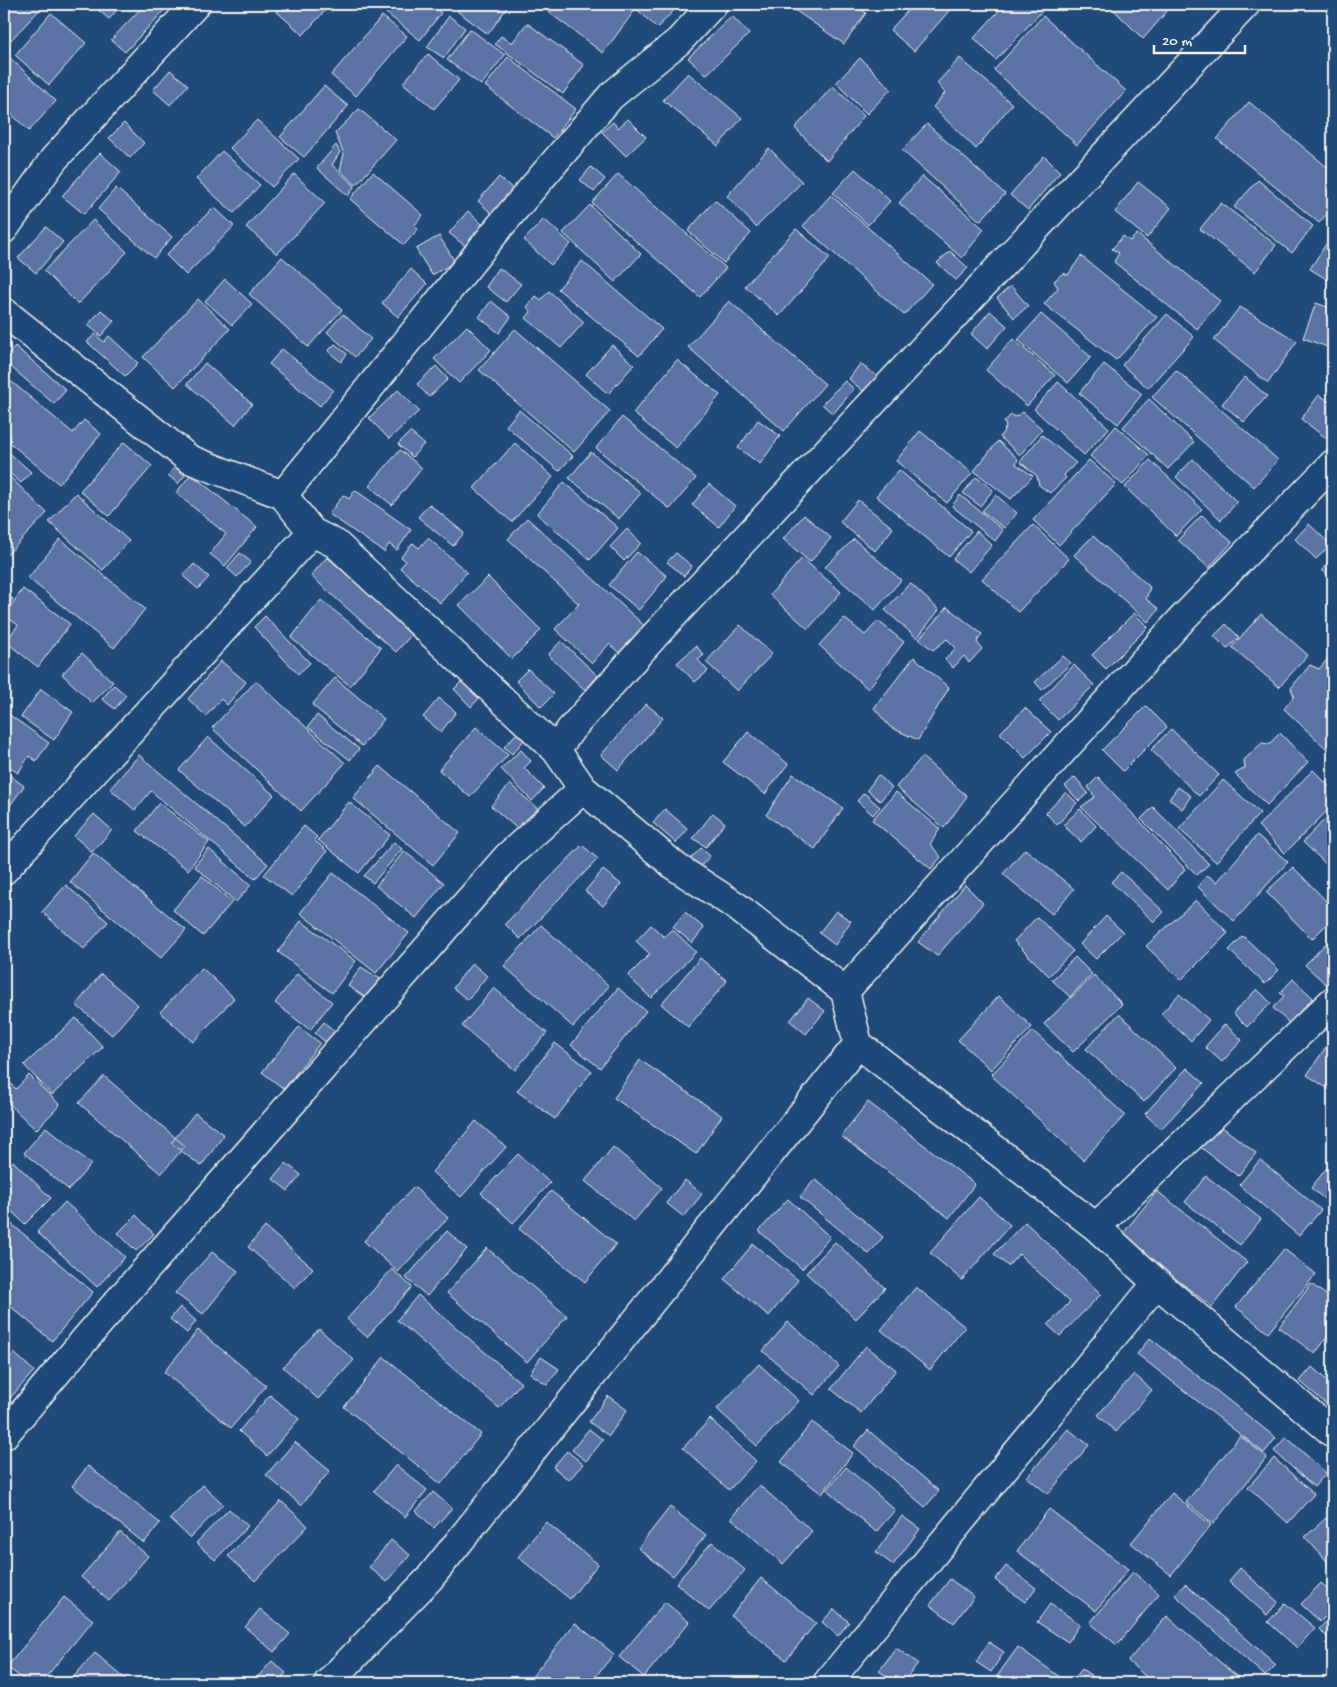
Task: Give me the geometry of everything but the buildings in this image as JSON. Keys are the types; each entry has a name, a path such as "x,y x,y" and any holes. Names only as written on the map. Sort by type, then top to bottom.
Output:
{"street":[{"path":"4,229 54,159 196,4"},
{"path":"283,495 501,225 611,96 679,41 713,4"},
{"path":"556,750 571,729 656,634 1246,4"},
{"path":"4,312 188,459 283,495 312,532 336,544 556,750 583,788 676,867 736,906 845,991 858,1044 1096,1227 1157,1283 1333,1433"},
{"path":"845,991 1183,618 1333,464"},
{"path":"4,870 312,532"},
{"path":"4,1435 99,1323 508,856 583,788"},
{"path":"1096,1227 1333,1001"},
{"path":"328,1683 429,1579 858,1044"},
{"path":"827,1683 1157,1283"}]}
